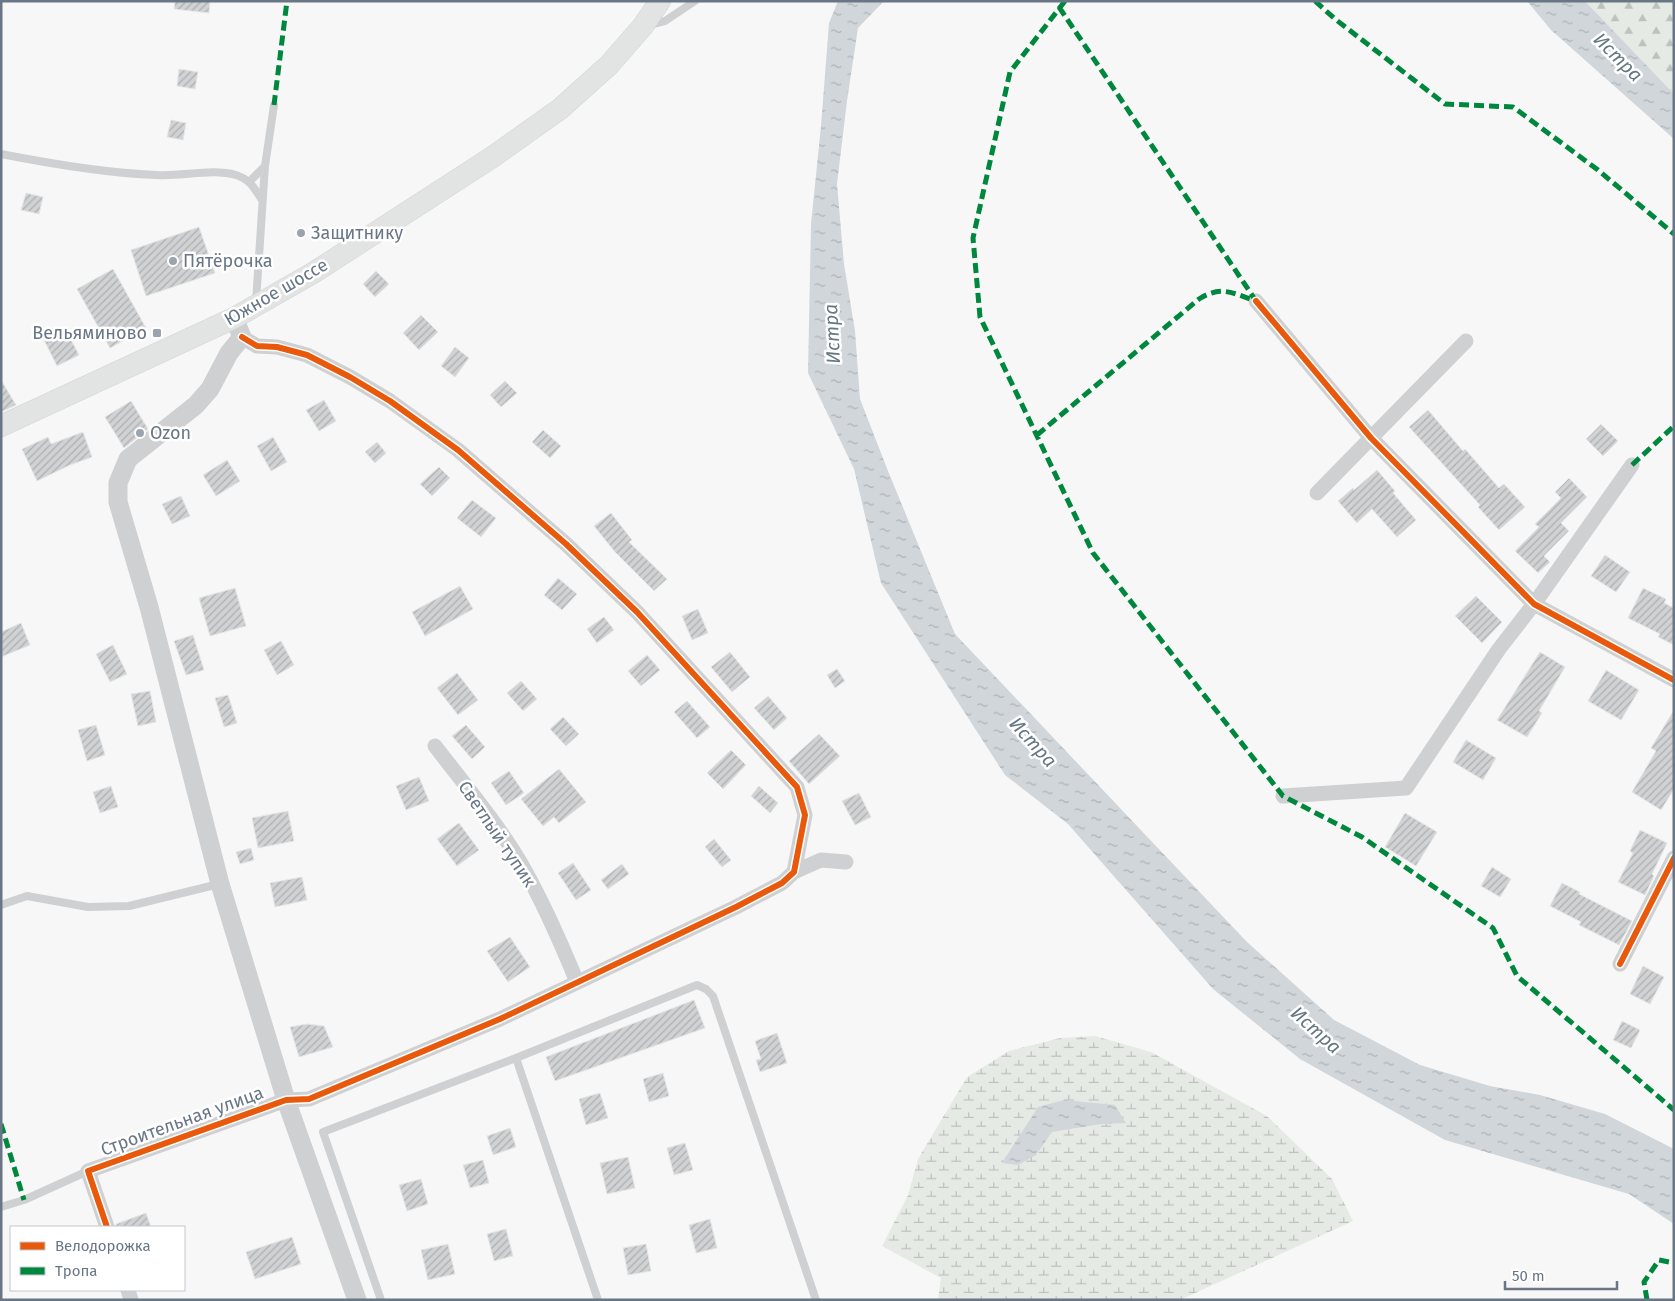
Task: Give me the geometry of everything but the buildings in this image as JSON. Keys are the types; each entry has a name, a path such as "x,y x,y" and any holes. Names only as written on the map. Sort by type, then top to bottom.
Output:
{"main road":[{"name":"Южное шоссе","path":"1,426 238,327 256,306 313,273 494,156 560,109 609,66 643,26 660,1"}],"street":[{"path":"1256,301 1371,438 1534,604 1674,680"},
{"path":"357,1300 286,1100 220,884 149,607 118,502 118,483 128,459 196,405 210,389 229,353 238,327 257,346 277,347 307,355 350,377 390,401 458,450 566,544 637,612 797,786 805,815 794,872"},
{"path":"1317,493 1466,341"},
{"path":"1283,796 1406,788 1499,649 1534,604 1632,465"},
{"name":"Светлый тупик","path":"435,746 493,821 522,866 559,937 577,982"},
{"path":"1620,964 1674,858"},
{"name":"Строительная улица","path":"107,1226 88,1171 286,1100 309,1099 500,1020 752,899 782,883 794,872 821,860 846,862"}],"lane":[{"path":"643,26 666,21 695,1"},
{"path":"256,306 265,166 274,104"},
{"path":"1,154 37,161 157,176 220,173 235,175 250,181 262,200"},
{"path":"250,181 265,166"},
{"path":"1,905 27,896 88,907 129,906 220,884"},
{"path":"381,1300 323,1132 516,1058 697,985 706,989 714,996 816,1300"},
{"path":"516,1058 598,1300"},
{"path":"1,1208 24,1200 88,1171"}],"green space":[{"path":"1585,1 1674,1 1674,94"},
{"path":"1095,1036 1151,1052 1267,1116 1332,1179 1353,1221 1180,1300 938,1300 941,1278 882,1246 908,1195 918,1159 967,1077 1009,1051 1060,1038"}],"water":[{"name":"Истра","path":"838,1 884,1 858,28 837,184 844,264 855,331 860,399 955,634 1247,942 1334,1020 1420,1065 1490,1086 1540,1095 1605,1114 1674,1149 1674,1224 1629,1194 1445,1140 1300,1059 1213,989 1068,824 1005,775 881,583 854,469 808,373 811,224 829,23"},
{"name":"Истра","path":"1527,1 1585,1 1674,94 1674,139 1551,30"},
{"path":"1064,1100 1115,1105 1126,1123 1101,1124 1052,1132 1036,1155 1018,1165 1002,1163 1038,1107"}],"marked path":[{"path":"274,105 287,1"},
{"path":"1065,1 1010,72 973,238 980,317 1093,553 1283,796 1362,837 1493,928 1517,976 1674,1110"},
{"path":"1315,1 1335,19 1445,104 1513,107 1598,170 1674,234"},
{"path":"1059,7 1256,301"},
{"path":"1037,435 1199,299 1220,291 1233,293 1256,301"},
{"path":"1632,465 1674,426"},
{"path":"1,1124 24,1200"},
{"path":"1647,1300 1644,1282 1659,1260 1674,1263"}],"cycle path":[{"path":"1256,301 1371,438 1534,604 1674,680"},
{"path":"107,1226 88,1171 286,1100 309,1099 500,1019 736,907 782,883 794,872 805,815 797,787 637,612 566,544 458,450 390,401 350,377 307,355 277,347 257,346 242,337"},
{"path":"1620,964 1674,858"}],"place":[{"name":"Защитнику","path":"301,233"},
{"name":"Пятёрочка","path":"173,261"},
{"name":"Вельяминово","path":"157,333"},
{"name":"Ozon","path":"140,433"}]}
